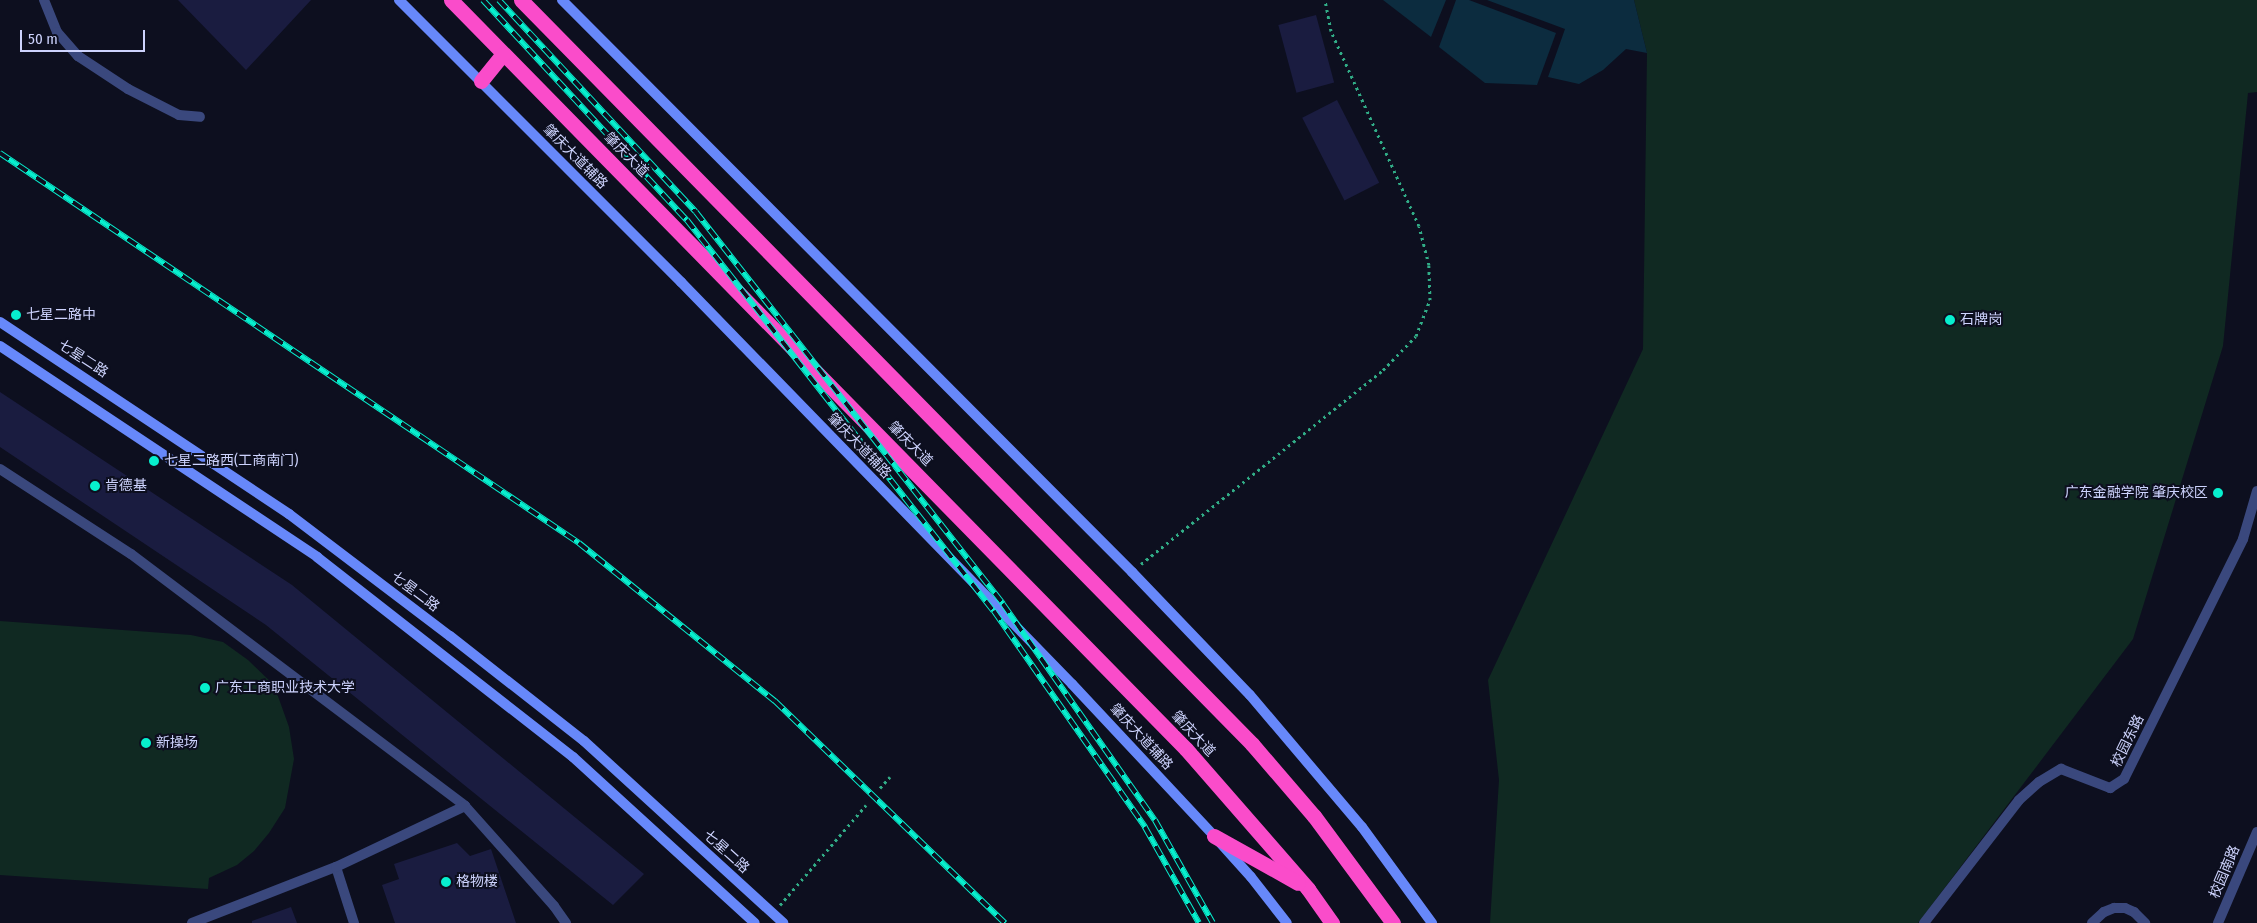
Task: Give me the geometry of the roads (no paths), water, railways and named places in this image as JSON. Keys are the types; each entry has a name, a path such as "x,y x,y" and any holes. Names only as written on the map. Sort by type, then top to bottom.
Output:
{"highway":[{"name":"肇庆大道","path":"451,0 1179,742 1308,889 1332,923"},
{"path":"521,0 1252,744 1314,816 1393,923"},
{"path":"481,81 503,54"},
{"path":"1214,836 1308,889"}],"street":[{"path":"44,0 57,32 78,56 128,88 179,115 200,117"},
{"name":"肇庆大道辅路","path":"399,0 688,289 1072,684 1251,877 1287,923"},
{"path":"562,0 1132,572 1250,695 1306,758 1362,827 1432,923"},
{"name":"七星二路","path":"0,322 289,514 450,636 584,741 783,923"},
{"path":"0,346 317,557 573,757 755,923"},
{"path":"0,470 131,554 465,806 554,906 566,923"},
{"name":"校园东路","path":"1924,923 2019,800 2039,782 2061,769 2110,788 2124,780 2243,539 2257,491"},
{"path":"192,923 336,867 465,806"},
{"name":"校园南路","path":"2218,923 2257,832"},
{"path":"336,867 354,923"},
{"path":"2092,923 2104,912 2119,908 2134,912 2146,923"}],"water":[{"path":"1383,0 1446,0 1431,37"},
{"path":"1456,0 1469,0 1556,33 1537,85 1485,83 1439,47"},
{"path":"1487,0 1634,0 1647,53 1626,49 1603,70 1579,84 1548,77 1565,29"}],"railway":[{"path":"483,0 687,220 994,611 1145,827 1199,923"},
{"path":"499,0 696,212 1003,604 1155,820 1213,923"},
{"path":"0,153 579,543 775,701 1005,923"}],"place":[{"name":"七星二路中","path":"16,315"},
{"name":"石牌岗","path":"1950,320"},
{"name":"七星二路西(工商南门)","path":"154,461"},
{"name":"肯德基","path":"95,486"},
{"name":"广东金融学院 肇庆校区","path":"2218,493"},
{"name":"广东工商职业技术大学","path":"205,688"},
{"name":"新操场","path":"146,743"},
{"name":"格物楼","path":"446,882"}]}
